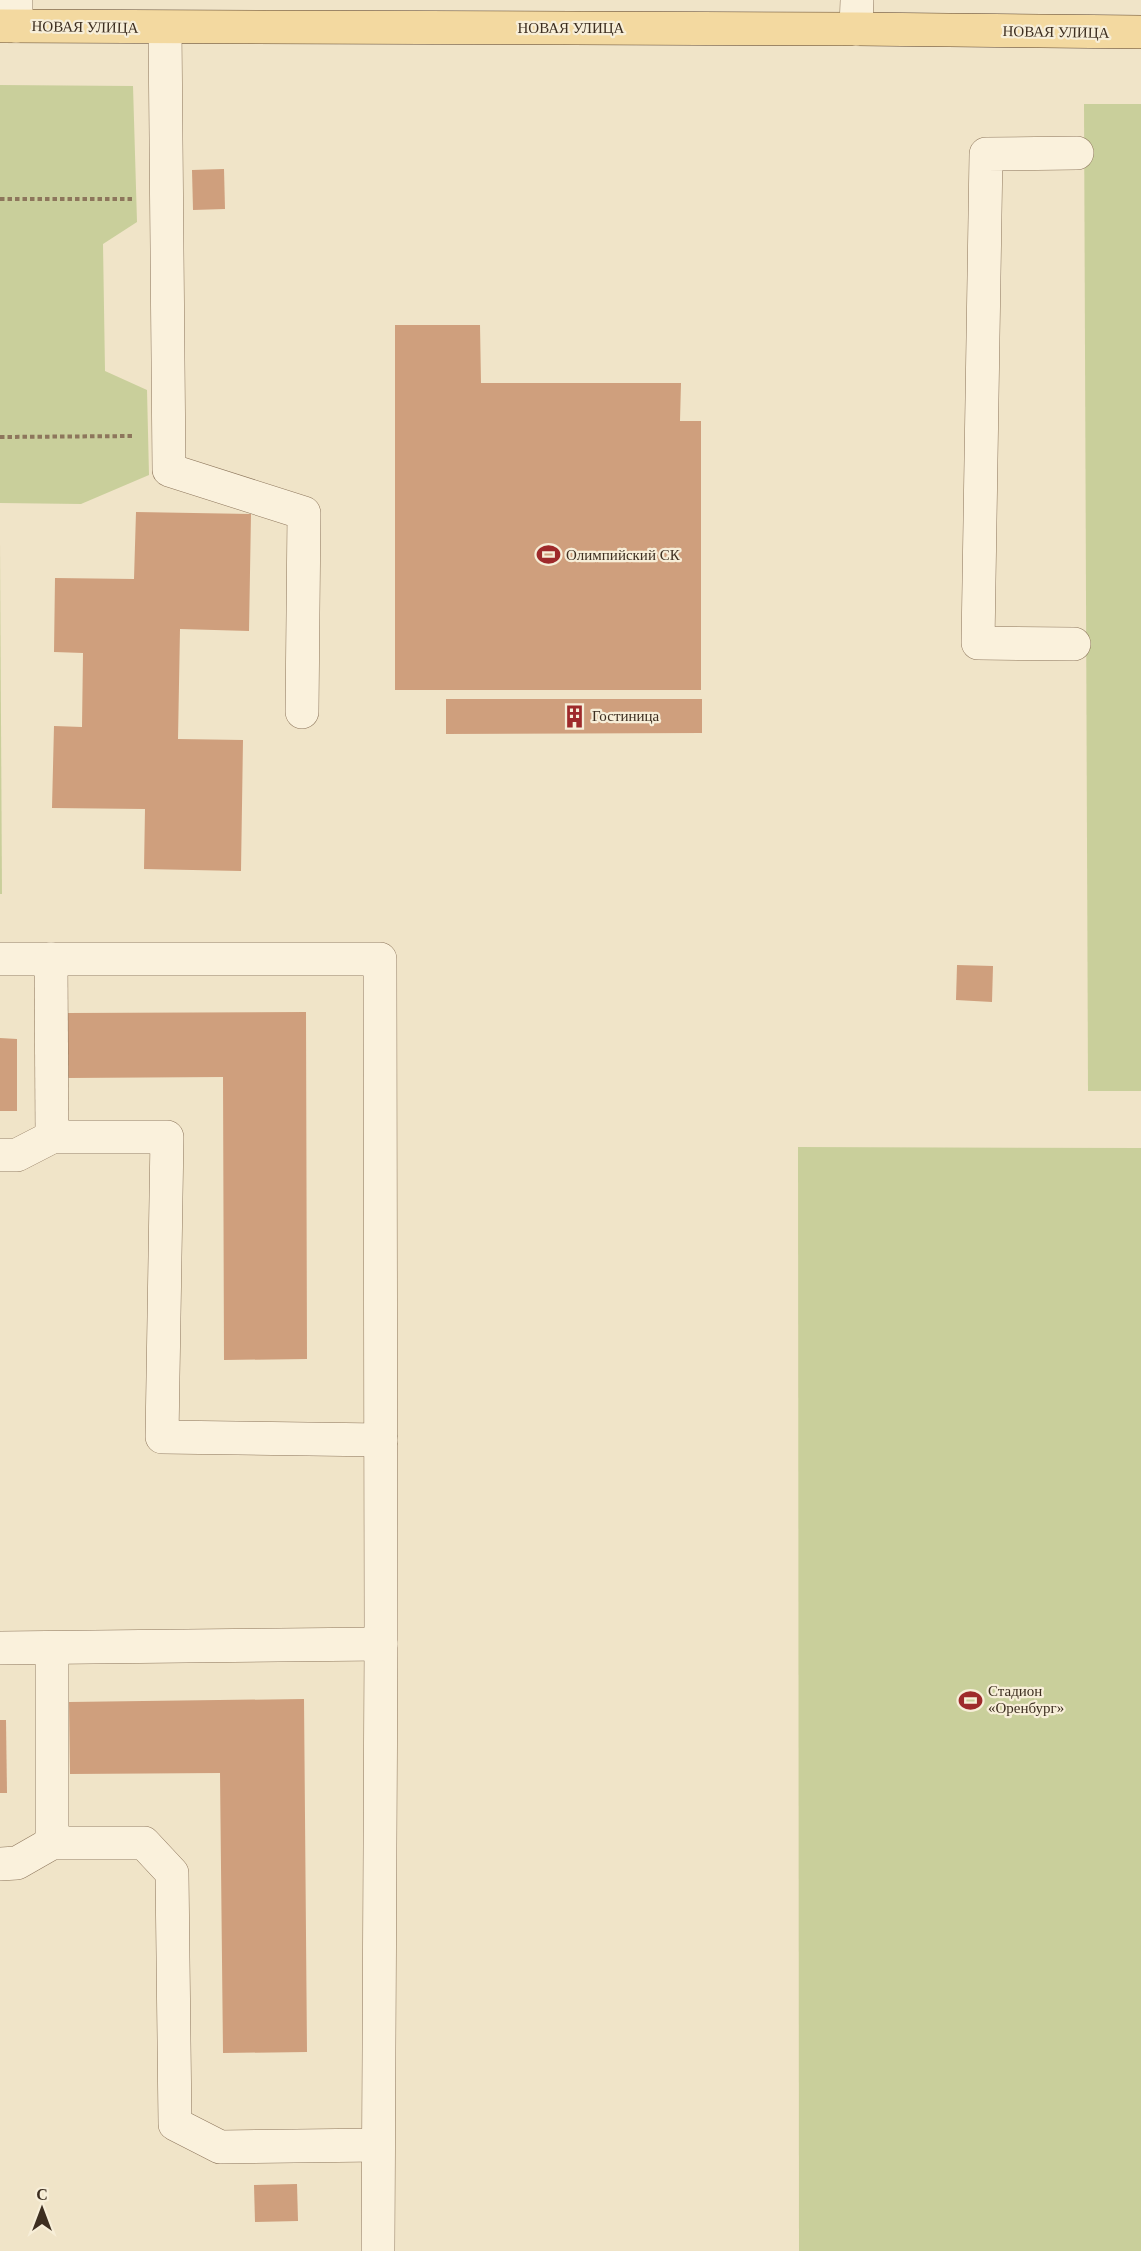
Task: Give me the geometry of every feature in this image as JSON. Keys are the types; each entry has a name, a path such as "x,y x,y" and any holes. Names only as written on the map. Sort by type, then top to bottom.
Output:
{"main road":[{"name":"НОВАЯ УЛИЦА","path":"10,17 165,28 857,14 1141,32"}],"lane":[{"path":"165,28 169,470 304,513 302,712"},
{"path":"1074,644 978,643 986,154 1077,153"},
{"path":"0,959 380,959 381,1644 378,2251"},
{"path":"51,959 52,1137"},
{"path":"0,1155 17,1155 52,1137 168,1137 162,1437 381,1440"},
{"path":"0,1648 381,1644"},
{"path":"52,1648 52,1843"},
{"path":"0,1864 17,1863 52,1843 144,1842 172,1873 175,2124 220,2147 378,2145"}],"path":[{"path":"0,199 166,199"},
{"path":"0,436 169,436"}],"green space":[{"path":"0,85 133,86 137,222 103,244 105,371 147,390 149,475 81,504 0,503"},
{"path":"1084,104 1141,104 1141,1091 1088,1091"},
{"path":"0,540 2,894 0,894"},
{"name":"Стадион «Оренбург»","path":"798,1147 1141,1148 1141,2251 799,2251"}],"building":[{"path":"224,169 225,209 193,210 192,170"},
{"name":"Олимпийский СК","path":"395,325 480,325 481,383 681,383 680,421 701,421 701,690 395,690"},
{"path":"136,512 251,514 249,631 180,629 178,739 243,740 241,871 144,869 145,809 52,808 54,726 82,727 83,653 54,652 55,578 134,579"},
{"name":"Гостиница","path":"446,699 702,699 702,733 446,734"},
{"path":"957,965 993,966 992,1002 956,1000"},
{"path":"306,1012 307,1359 224,1360 223,1077 68,1078 67,1013"},
{"path":"0,1038 17,1039 17,1111 0,1111"},
{"path":"304,1699 307,2052 223,2053 220,1773 70,1774 69,1702"},
{"path":"0,1720 6,1720 7,1793 0,1793"},
{"path":"297,2184 298,2221 255,2222 254,2185"}],"place":[{"name":"Олимпийский СК","path":"548,555"},
{"name":"Гостиница","path":"574,716"},
{"name":"Стадион «Оренбург»","path":"970,1700"}]}
